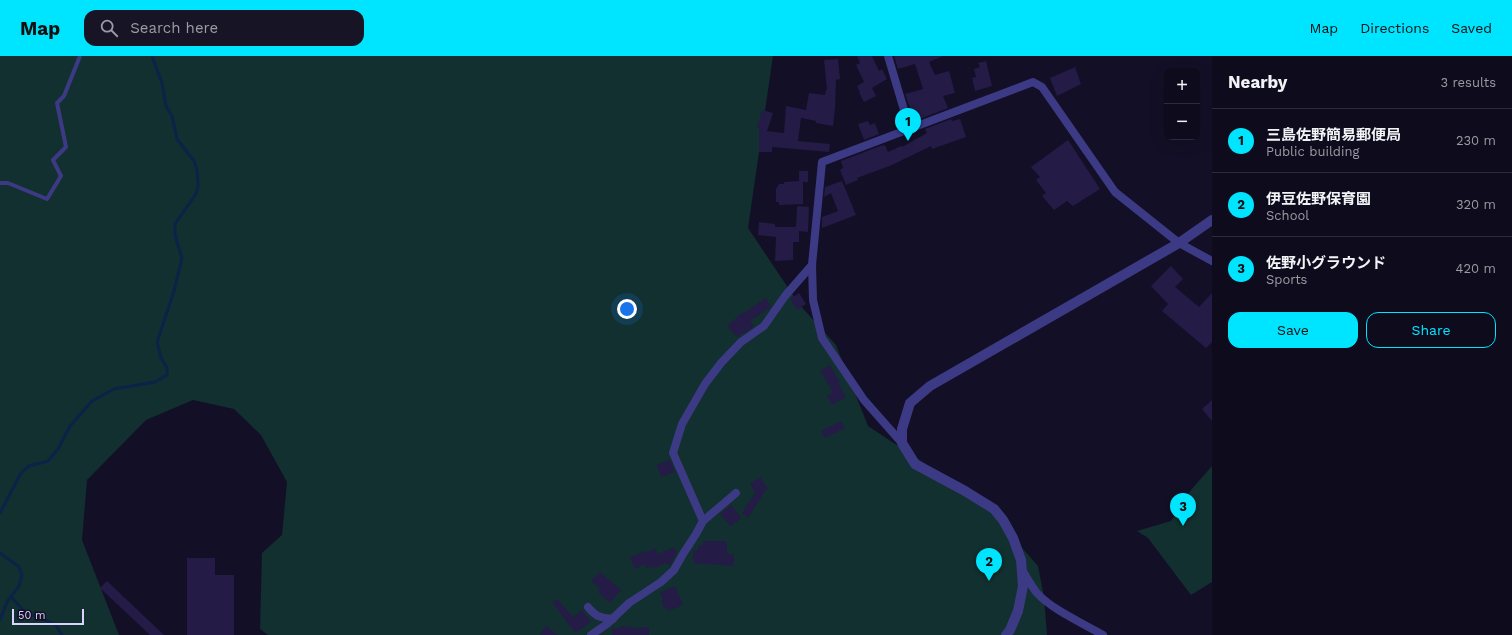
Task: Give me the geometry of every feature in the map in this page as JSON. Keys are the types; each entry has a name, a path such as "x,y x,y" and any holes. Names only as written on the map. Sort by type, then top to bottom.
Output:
{"street":[{"path":"888,56 910,130"},
{"path":"1006,635 1010,630 1018,611 1023,586 1020,560 1014,538 1003,520 994,509 965,491 915,464 902,443 864,400 822,338 813,300 812,265 822,162 910,130 1033,82 1042,87 1115,192 1179,243 1212,261"},
{"path":"902,443 902,429 910,403 930,386 1179,243 1212,220"},
{"path":"702,521 673,454 682,424 705,384 721,363 741,342 764,326 784,296 812,265"},
{"path":"592,635 613,619 628,603 661,582 674,570 696,534 702,521 736,493"},
{"path":"1021,569 1037,593 1043,598 1103,635"},
{"path":"588,607 598,617 613,619"}],"lane":[{"path":"0,183 8,183 47,199 61,176 52,160 66,147 57,103 64,96 80,56"}],"green space":[{"path":"0,56 773,56 748,228 799,304 836,345 868,426 980,500 1038,566 1044,597 1047,635 268,635 260,629 262,553 282,535 287,482 261,435 234,409 193,400 146,420 87,480 82,540 119,635 0,635"},
{"path":"1212,466 1212,582 1191,595 1148,538 1137,531 1171,521 1191,490"}],"building":[{"path":"857,56 872,56 879,71 882,69 887,79 872,88 876,96 864,102 857,86 864,82 856,65 860,63"},
{"path":"894,56 943,56 929,62 935,75 949,71 955,93 943,96 948,108 915,121 905,94 923,89 915,64 898,69"},
{"path":"838,59 840,79 836,80 833,126 816,123 816,121 801,118 798,141 830,144 829,152 772,147 772,152 759,152 759,128 757,128 762,110 773,113 767,131 784,133 786,106 806,110 809,93 825,95 827,90 824,60"},
{"path":"986,61 992,86 975,91 972,78 976,77 974,69 980,67 978,63"},
{"path":"1075,67 1081,84 1057,96 1050,78"},
{"path":"951,119 952,121 960,119 966,137 932,149 931,146 892,165 857,178 858,180 846,185 840,170 843,168 841,161 883,145 885,145 888,152 901,146 902,147 927,133 925,129"},
{"path":"868,121 870,125 875,123 879,134 864,140 858,124"},
{"path":"1068,140 1100,189 1073,206 1067,201 1054,210 1042,196 1046,193 1036,180 1040,177 1031,167"},
{"path":"799,171 808,171 808,182 803,182 803,204 779,205 779,202 776,202 776,189 779,184 784,184 784,182 799,181"},
{"path":"842,181 856,215 822,228 822,217 838,211 831,193 824,197 825,187"},
{"path":"797,206 809,207 808,232 799,231 799,242 793,242 793,260 775,261 776,237 758,235 759,222 775,224 775,227 796,227"},
{"path":"1171,266 1183,279 1175,287 1199,307 1212,293 1212,342 1206,348 1162,311 1168,304 1151,286"},
{"path":"799,293 806,304 797,310 790,299"},
{"path":"766,298 771,307 750,321 754,326 737,337 727,326 743,312 744,313"},
{"path":"830,365 840,382 838,383 846,397 832,405 827,396 833,392 820,371"},
{"path":"1212,400 1212,421 1202,409"},
{"path":"841,421 845,428 825,438 821,431"},
{"path":"670,460 675,472 661,477 657,465"},
{"path":"760,477 768,489 765,491 748,518 742,513 755,493 750,484"},
{"path":"731,505 741,518 731,526 720,514"},
{"path":"703,541 727,541 727,554 734,554 733,566 693,563 693,550 698,550 698,545 703,545"},
{"path":"674,547 677,553 670,565 665,563 653,569 652,566 647,568 645,564 635,569 630,557 645,551 646,553 655,548 658,554"},
{"path":"187,558 215,558 215,575 234,575 234,635 187,635"},
{"path":"600,572 621,590 610,603 598,592 600,589 591,581"},
{"path":"107,581 164,635 150,635 100,588"},
{"path":"675,586 683,605 668,611 667,608 664,609 660,592"},
{"path":"557,599 573,617 582,610 591,622 575,633 552,602"},
{"path":"546,626 558,635 540,635"},
{"path":"621,626 631,628 649,627 649,635 612,635 612,628 621,628"}],"waterway":[{"path":"0,513 21,473 29,466 48,461 58,449 70,426 92,401 114,389 155,382 167,375 167,368 161,358 157,342 174,291 182,258 175,235 175,224 196,194 198,186 197,170 194,161 177,139 172,116 166,106 162,83 152,56"},
{"path":"0,553 19,567 22,575 19,586 7,602 0,620"},
{"path":"11,597 25,612 56,625 62,635"}],"place":[{"name":"三島佐野簡易郵便局","path":"908,141"},
{"name":"佐野小グラウンド","path":"1183,526"},
{"name":"伊豆佐野保育園","path":"989,581"}]}
